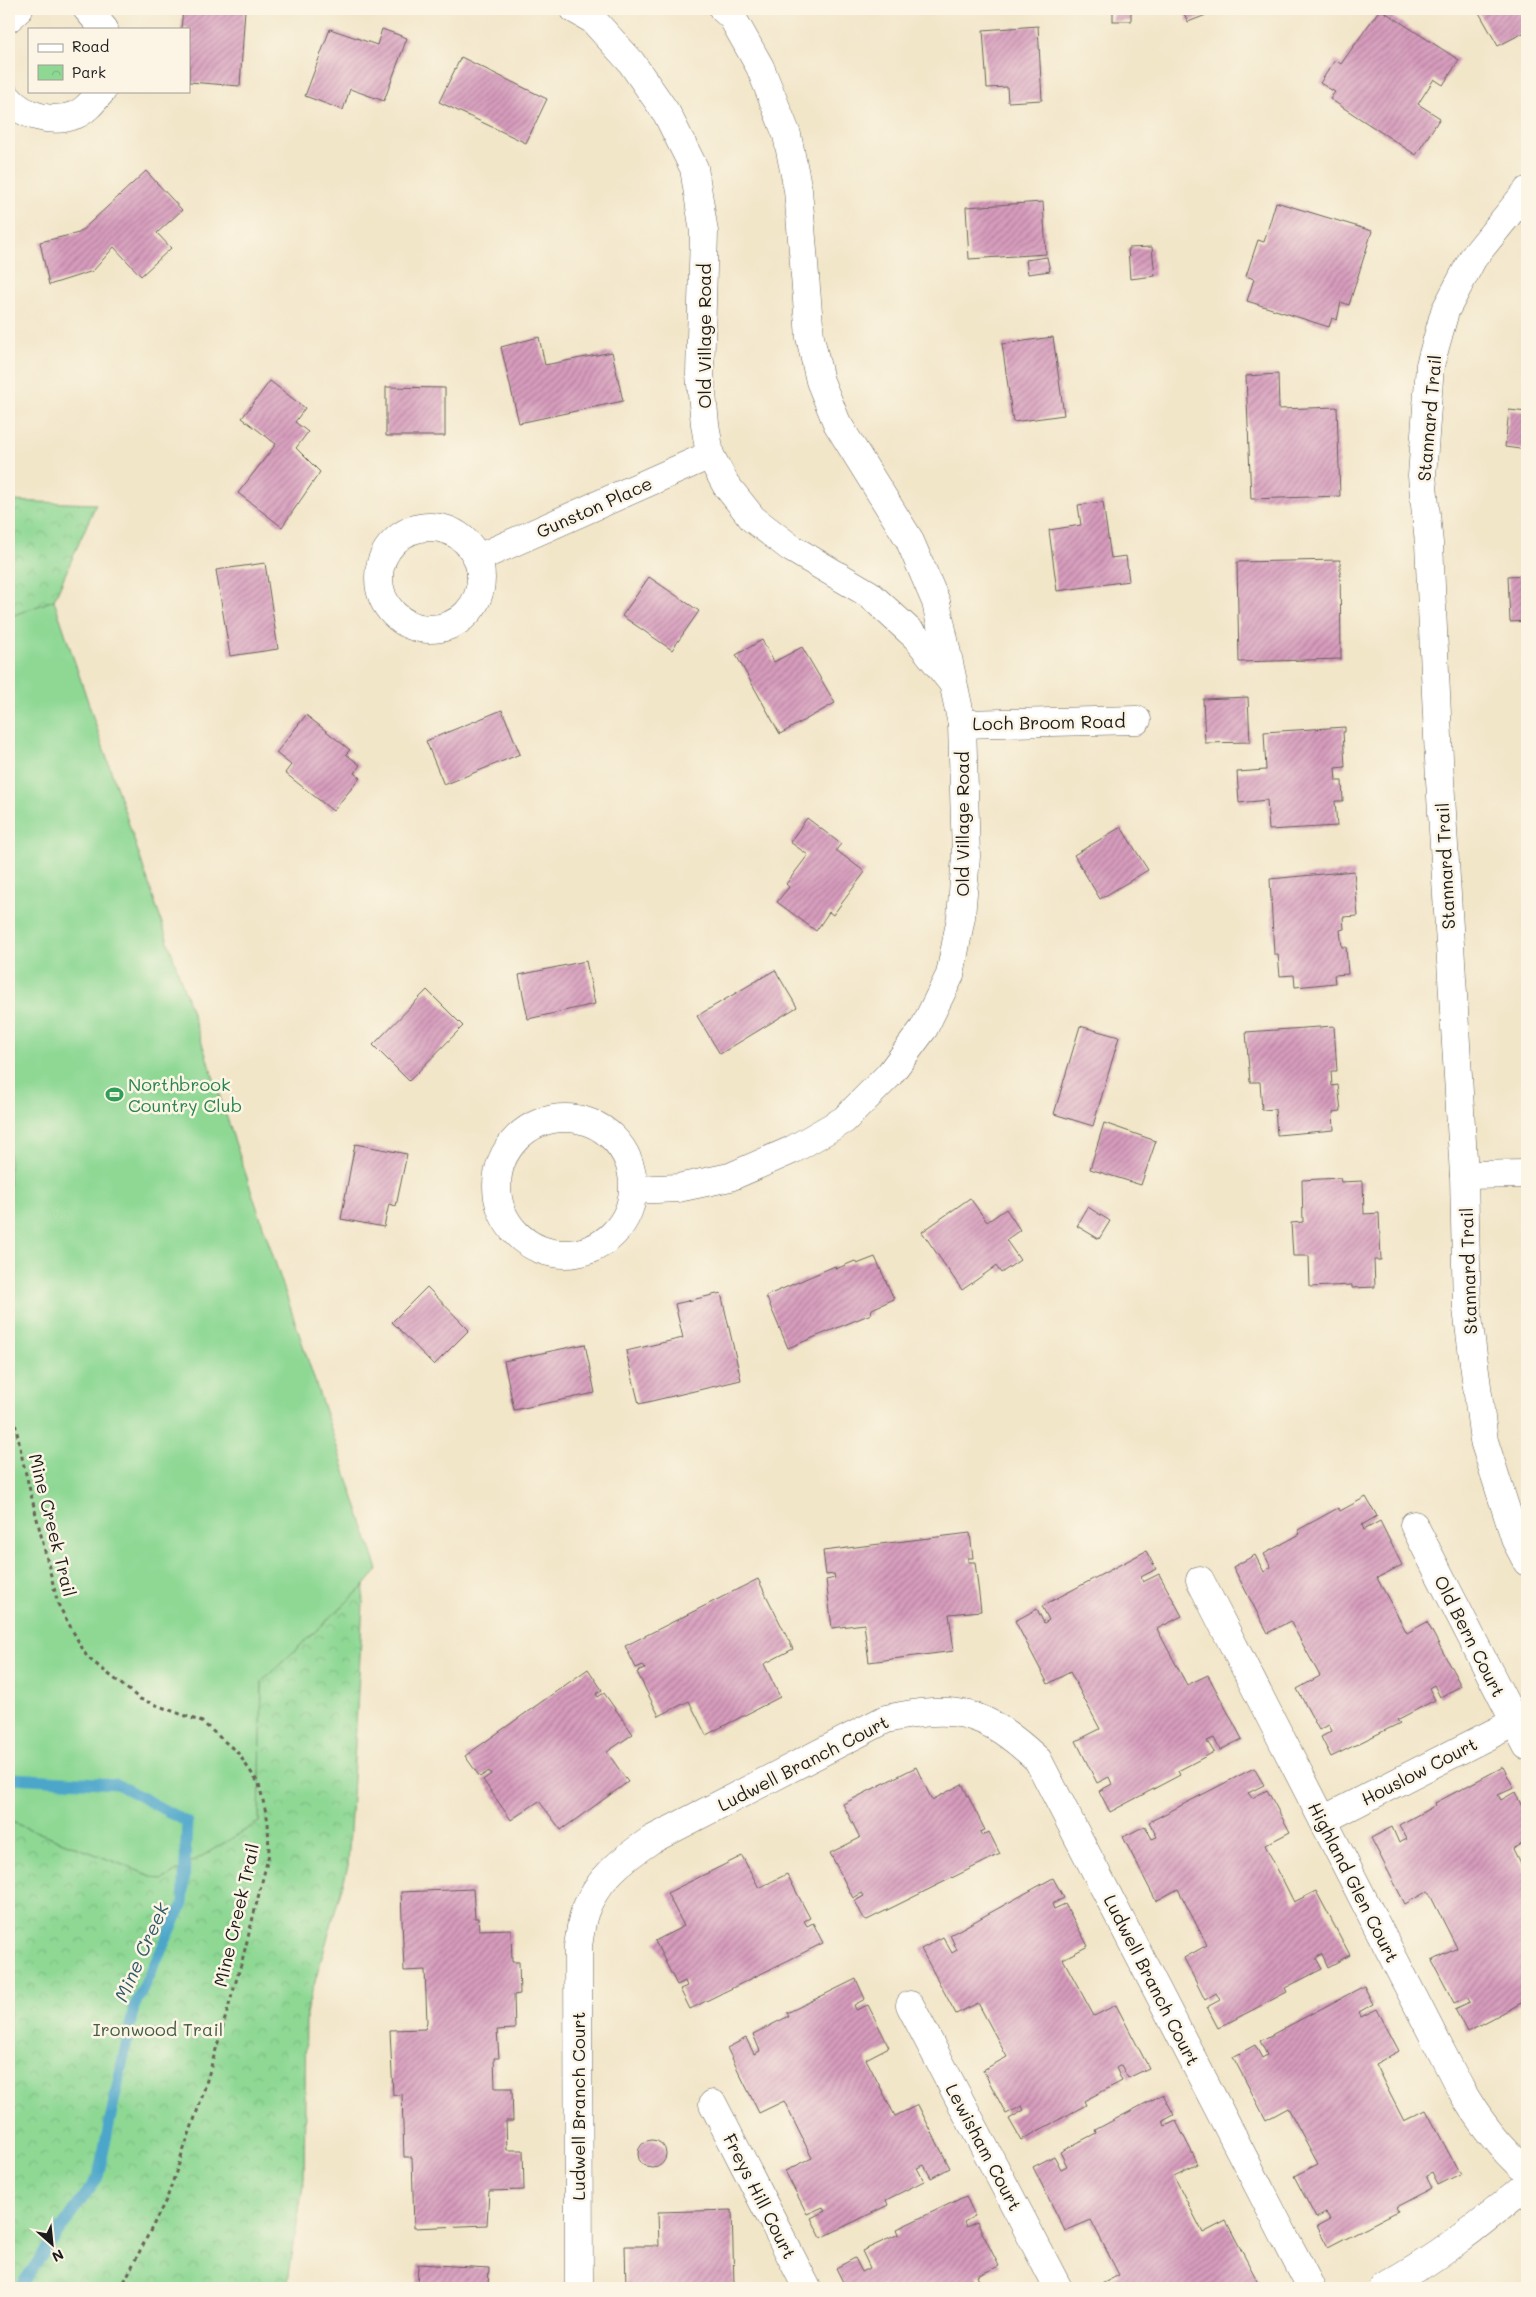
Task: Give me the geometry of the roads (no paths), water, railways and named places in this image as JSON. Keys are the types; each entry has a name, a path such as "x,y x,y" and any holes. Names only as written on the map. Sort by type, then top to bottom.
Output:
{"street":[{"path":"9,18 19,9"},
{"path":"87,9 103,28"},
{"name":"Old Village Road","path":"634,1190 678,1188 730,1176 792,1150 844,1120 889,1075 924,1028 950,975 961,917 966,856 962,724 936,602 909,539 837,423 820,381 810,337 798,190 787,135 760,67 732,17 724,9"},
{"name":"Old Village Road","path":"588,13 631,62 667,114 694,168 704,232 700,374 704,424 710,455 726,485 753,519 792,548 869,594 916,637 955,686"},
{"path":"9,100 29,114 50,119 75,116 91,105 101,92"},
{"name":"Stannard Trail","path":"1527,191 1473,258 1446,311 1430,365 1422,476 1428,543 1464,1175 1467,1309 1484,1441 1516,1541 1527,1562"},
{"name":"Gunston Place","path":"478,558 710,455"},
{"name":"Loch Broom Road","path":"962,724 1137,720"},
{"path":"558,1117 591,1122 606,1130 622,1147 631,1166 634,1190 625,1219 610,1238 597,1246 574,1254 557,1254 534,1247 524,1241 507,1224 501,1212 496,1189 502,1158 523,1131 535,1124 558,1117"},
{"path":"1464,1175 1527,1174"},
{"name":"Old Bern Court","path":"1414,1526 1527,1746"},
{"name":"Highland Glen Court","path":"1200,1580 1460,2088 1480,2119 1509,2155 1527,2172"},
{"name":"Ludwell Branch Court","path":"579,2288 578,1946 585,1911 601,1884 624,1858 651,1840 886,1719 916,1712 951,1711 984,1719 1014,1738 1038,1760 1311,2288"},
{"name":"Houslow Court","path":"1322,1820 1514,1722"},
{"name":"Lewisham Court","path":"910,2005 1058,2288"},
{"name":"Freys Hill Court","path":"712,2104 807,2288"},
{"path":"1383,2288 1417,2280 1448,2250 1527,2185"}],"waterway":[{"name":"Mine Creek","path":"9,1774 11,1778 117,1784 187,1822 183,1904 134,2007 98,2177 19,2288"}],"place":[{"name":"Northbrook Country Club","path":"114,1094"}],"park label":[{"name":"Ironwood Trail","path":"158,2029"}]}
